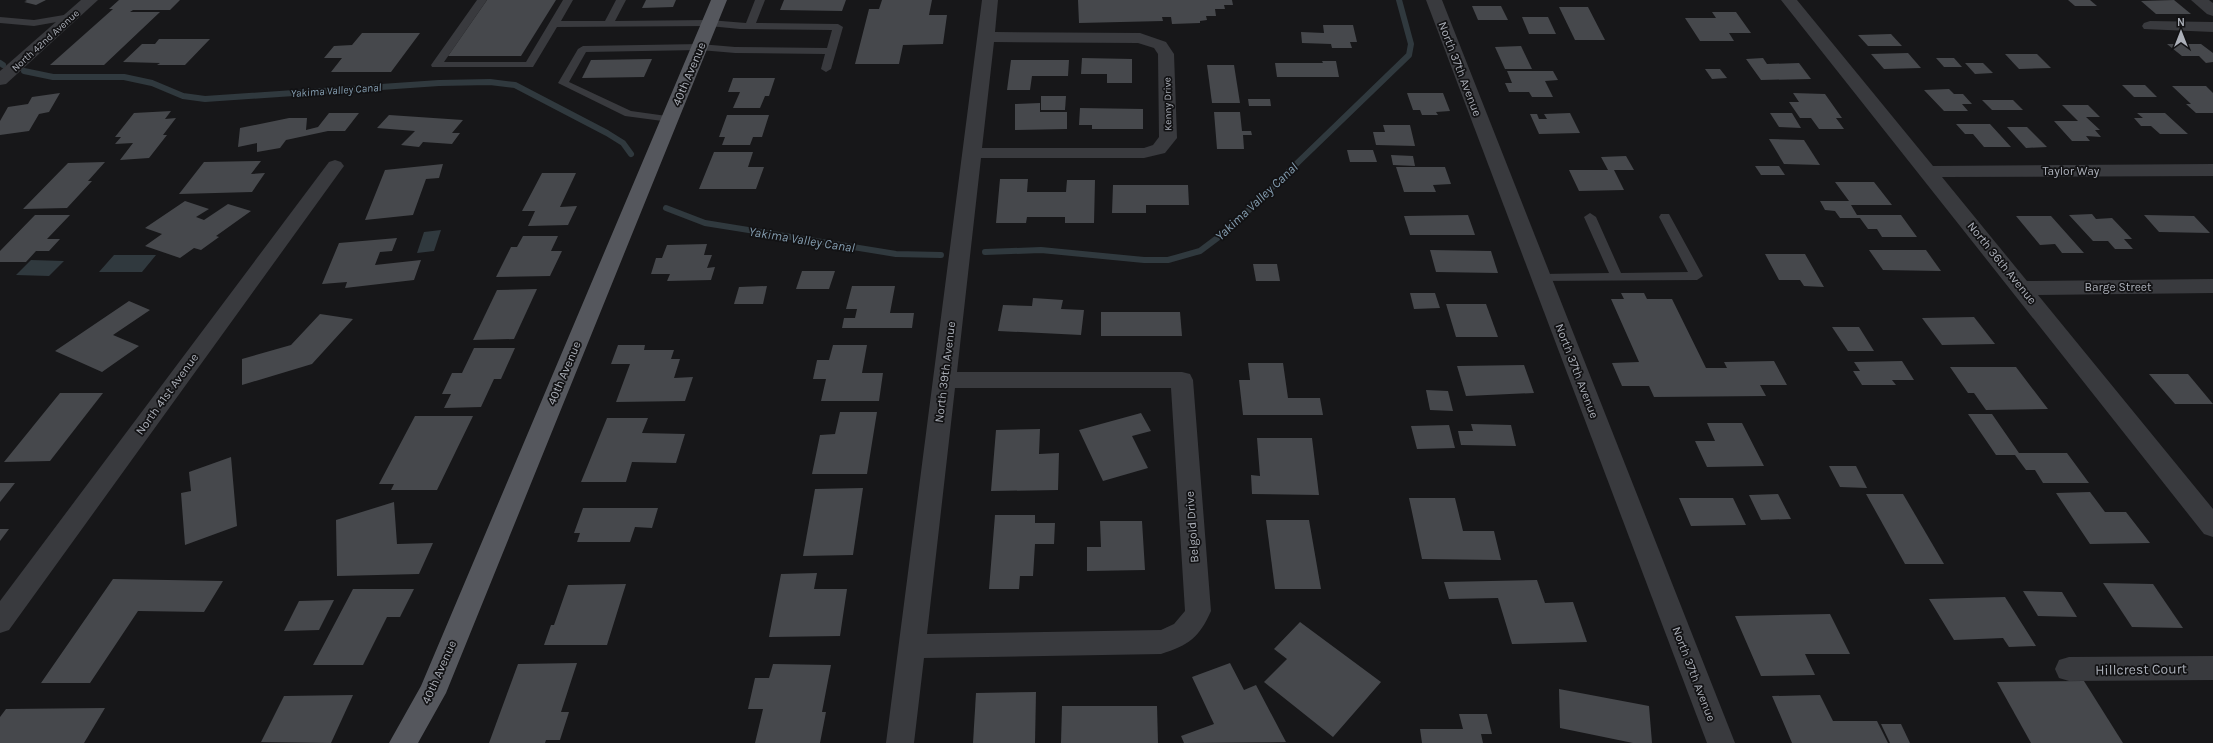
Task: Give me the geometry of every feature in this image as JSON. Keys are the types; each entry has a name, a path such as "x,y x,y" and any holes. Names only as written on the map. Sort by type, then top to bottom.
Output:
{"main road":[{"name":"40th Avenue","path":"403,743 432,693 719,0"}],"street":[{"name":"North 42nd Avenue","path":"0,80 90,0"},
{"name":"North 39th Avenue","path":"900,743 973,153 990,0"},
{"name":"North 37th Avenue","path":"1434,0 1720,743"},
{"name":"North 36th Avenue","path":"1789,0 1929,172 2213,527"},
{"path":"2199,0 2213,11"},
{"path":"2150,26 2213,27"},
{"name":"Kenny Drive","path":"973,153 1144,153 1159,149 1168,138 1166,54 1160,45 1140,38 987,37"},
{"name":"North 41st Avenue","path":"0,622 335,166"},
{"name":"Taylor Way","path":"1929,172 2213,170"},
{"name":"Barge Street","path":"2022,288 2213,286"},
{"name":"Belgold Drive","path":"913,646 1161,642 1173,639 1185,632 1193,623 1198,611 1182,380 944,380"},
{"name":"Hillcrest Court","path":"2069,669 2213,668"}],"lane":[{"path":"482,0 436,66 529,65 568,0"},
{"path":"608,24 621,0"},
{"path":"750,26 760,0"},
{"path":"0,20 34,23 70,17"},
{"path":"554,24 710,23 750,26 838,27 826,69"},
{"path":"670,119 629,114 563,83 583,49 700,47 735,50 831,50"},
{"path":"1541,278 1697,276 1665,216"},
{"path":"1590,217 1618,277"}],"shaded area":[{"path":"441,230 434,251 417,253 424,232"},
{"path":"114,255 156,255 142,272 99,272"},
{"path":"31,260 64,261 49,276 16,275"}],"building":[{"path":"25,0 46,0 36,5 24,2 27,1"},
{"path":"119,0 180,0 170,10 133,10 130,12 160,12 104,65 50,65 113,9 109,9"},
{"path":"487,0 556,0 521,56 448,56"},
{"path":"646,0 676,0 673,7 642,8"},
{"path":"784,0 846,0 842,11 780,10"},
{"path":"882,0 932,0 929,15 947,15 943,44 903,45 899,64 855,64 869,9 879,9"},
{"path":"1078,0 1232,0 1233,5 1224,5 1225,9 1215,9 1216,16 1206,16 1207,20 1200,21 1200,23 1172,24 1171,17 1162,17 1163,21 1079,23"},
{"path":"2068,0 2090,0 2097,6 2075,6"},
{"path":"2174,0 2191,14 2156,14 2141,1"},
{"path":"1472,6 1501,6 1508,20 1478,20"},
{"path":"1559,7 1588,7 1605,40 1575,40"},
{"path":"1712,12 1736,12 1751,33 1729,33 1734,41 1700,41 1685,18 1716,18"},
{"path":"1522,17 1548,17 1556,34 1529,34"},
{"path":"1323,25 1353,25 1357,42 1350,42 1352,48 1332,48 1331,44 1302,43 1301,32 1324,33"},
{"path":"362,33 420,33 391,72 331,72 342,58 324,58 334,46 352,45"},
{"path":"1891,34 1902,46 1868,46 1858,35"},
{"path":"159,39 210,39 185,65 157,65 160,63 123,62 142,44 155,44"},
{"path":"2167,44 2201,44 2213,53 2213,62 2206,63 2199,56 2182,56"},
{"path":"1521,46 1532,69 1505,69 1495,47"},
{"path":"1908,53 1921,68 1884,69 1871,54"},
{"path":"2005,54 2037,54 2051,68 2019,69"},
{"path":"1082,58 1132,59 1132,83 1107,83 1107,74 1081,74"},
{"path":"1763,58 1767,64 1799,63 1811,79 1761,80 1746,59"},
{"path":"1936,58 1954,58 1962,67 1944,67"},
{"path":"652,59 644,77 582,78 591,60"},
{"path":"1011,60 1069,60 1068,76 1032,76 1030,90 1007,90"},
{"path":"1322,61 1336,61 1339,77 1277,77 1275,63 1323,63"},
{"path":"1965,63 1983,63 1993,73 1975,74"},
{"path":"1207,65 1234,65 1240,103 1212,103"},
{"path":"1705,69 1720,69 1727,78 1712,79"},
{"path":"1507,71 1553,71 1558,80 1545,81 1553,97 1532,97 1529,92 1509,92 1505,83 1512,83"},
{"path":"733,78 775,78 769,96 765,96 760,108 733,108 740,92 728,92"},
{"path":"2122,85 2145,85 2157,97 2134,97"},
{"path":"2172,86 2206,86 2213,93 2213,113 2196,113 2186,104 2191,104"},
{"path":"1949,89 1954,94 1963,94 1972,104 1962,104 1968,111 1944,111 1924,90"},
{"path":"60,93 49,112 39,114 29,131 0,135 0,121 8,107 28,104 32,97"},
{"path":"1407,93 1443,93 1450,111 1436,112 1438,115 1422,115 1420,110 1413,110"},
{"path":"1793,93 1825,94 1842,118 1836,118 1844,129 1819,129 1811,118 1800,118 1789,102 1799,102"},
{"path":"1041,96 1066,96 1065,110 1041,110"},
{"path":"1248,99 1270,99 1271,106 1249,106"},
{"path":"1982,100 2013,100 2023,110 1992,110"},
{"path":"1040,103 1040,112 1067,112 1067,129 1015,130 1015,104"},
{"path":"2062,105 2088,105 2100,117 2086,117 2100,130 2095,130 2101,137 2086,136 2090,141 2072,141 2054,121 2078,121"},
{"path":"1080,108 1143,109 1143,129 1092,129 1092,125 1079,125"},
{"path":"171,111 165,119 176,118 163,135 167,135 149,158 120,160 133,143 115,144 121,137 115,137 134,113"},
{"path":"1214,112 1240,112 1242,131 1251,131 1252,135 1243,135 1244,149 1217,149"},
{"path":"329,113 359,113 345,131 328,131 286,140 280,148 257,152 257,143 238,147 240,128 289,118 307,118 306,130 318,127"},
{"path":"1570,113 1580,133 1539,134 1530,114 1537,114 1539,119 1547,119 1544,114"},
{"path":"1770,113 1792,113 1801,128 1779,127"},
{"path":"2137,113 2165,113 2188,134 2160,134 2151,126 2141,126 2134,118 2143,118"},
{"path":"389,115 463,120 452,133 460,133 452,144 423,142 419,147 401,145 415,131 377,128"},
{"path":"727,115 769,115 762,137 753,137 750,145 722,145 725,137 719,137"},
{"path":"1956,124 1990,124 2011,147 1984,147 1973,134 1965,134"},
{"path":"1383,125 1410,125 1415,146 1376,145 1373,132 1385,132"},
{"path":"2007,127 2027,127 2047,147 2026,148"},
{"path":"1769,139 1804,140 1820,165 1784,164"},
{"path":"1347,150 1373,150 1377,162 1350,162"},
{"path":"714,152 753,152 748,167 764,167 756,189 699,189"},
{"path":"1391,155 1413,156 1415,166 1393,165"},
{"path":"1626,156 1634,170 1614,170 1624,190 1579,191 1569,170 1608,170 1601,157"},
{"path":"261,161 251,174 265,173 252,192 179,194 204,162"},
{"path":"105,162 88,181 92,181 67,208 23,209 68,163"},
{"path":"443,164 439,178 426,179 413,215 365,220 385,170"},
{"path":"1755,166 1779,166 1785,175 1761,175"},
{"path":"1396,167 1445,167 1451,184 1433,185 1436,192 1404,192"},
{"path":"542,173 576,173 560,207 577,206 568,225 528,226 535,211 522,211"},
{"path":"1000,179 1028,179 1027,192 1066,192 1067,180 1095,180 1094,223 1065,223 1065,217 1027,217 1026,223 996,223"},
{"path":"1835,182 1874,182 1892,205 1851,205 1857,215 1901,215 1917,237 1882,237 1877,229 1868,229 1860,218 1840,218 1835,211 1825,210 1820,201 1849,201"},
{"path":"1113,185 1188,185 1189,205 1146,205 1146,213 1112,213"},
{"path":"185,201 209,209 196,217 204,220 228,204 251,211 216,236 219,237 201,250 194,248 180,258 145,246 162,234 145,228"},
{"path":"2092,214 2096,219 2112,218 2132,239 2124,239 2133,249 2115,249 2108,241 2093,241 2069,215"},
{"path":"35,215 70,215 47,239 60,239 49,251 36,251 26,262 0,262 0,251"},
{"path":"1468,215 1475,235 1410,235 1404,216"},
{"path":"2144,215 2194,216 2210,233 2159,232"},
{"path":"2016,216 2051,216 2084,253 2062,253 2055,244 2040,245"},
{"path":"523,236 558,236 551,251 562,251 550,276 496,277 511,247 517,247"},
{"path":"397,238 392,251 380,252 375,265 421,260 414,280 345,288 347,282 322,284 339,243"},
{"path":"707,244 704,255 712,255 707,268 715,267 711,280 667,281 670,274 651,274 656,258 662,258 667,245"},
{"path":"1430,250 1491,251 1498,273 1436,272"},
{"path":"1869,250 1926,250 1941,271 1883,270"},
{"path":"1765,254 1805,254 1824,287 1804,286 1800,280 1779,280"},
{"path":"1253,264 1277,264 1280,281 1256,281"},
{"path":"802,271 835,271 829,289 796,289"},
{"path":"767,286 763,304 734,304 739,287"},
{"path":"852,286 895,286 890,313 914,313 912,328 842,328 844,318 855,318 857,309 846,309"},
{"path":"537,289 514,339 473,340 497,290"},
{"path":"1410,293 1435,293 1440,308 1414,309"},
{"path":"1621,293 1644,293 1647,299 1672,299 1706,368 1727,368 1724,362 1774,361 1787,385 1760,385 1766,396 1654,397 1649,386 1622,386 1612,363 1639,362 1611,299 1624,299"},
{"path":"1033,298 1063,300 1061,309 1084,310 1081,335 998,331 1003,305 1032,306"},
{"path":"129,301 150,310 113,335 139,346 102,372 55,351"},
{"path":"1446,304 1486,304 1498,337 1456,337"},
{"path":"1101,312 1180,312 1182,336 1101,336"},
{"path":"320,314 353,319 312,364 242,385 242,359 291,345"},
{"path":"1974,317 1995,344 1942,345 1922,318"},
{"path":"1832,327 1859,327 1874,351 1848,351"},
{"path":"618,345 645,345 644,350 674,350 671,359 680,359 674,378 693,377 685,401 616,402 630,364 611,364"},
{"path":"833,345 867,345 862,373 883,373 879,401 821,401 826,379 813,379 817,360 829,360"},
{"path":"474,348 515,348 501,379 494,379 481,407 444,408 451,394 442,394 452,373 462,373"},
{"path":"1902,361 1914,380 1892,380 1896,385 1862,385 1853,371 1860,371 1854,362"},
{"path":"1248,363 1283,363 1288,398 1320,398 1323,415 1243,415 1239,380 1250,380"},
{"path":"1524,365 1534,393 1466,396 1457,366"},
{"path":"1950,367 2016,367 2048,409 1986,410 1974,393 1968,393"},
{"path":"2149,374 2188,374 2213,404 2175,404"},
{"path":"1426,390 1448,391 1453,411 1430,410"},
{"path":"60,393 103,393 50,461 4,462"},
{"path":"840,412 877,412 867,474 812,474 820,435 835,434"},
{"path":"1141,413 1151,431 1132,436 1148,468 1103,481 1079,430"},
{"path":"1968,414 1992,414 2019,453 2067,453 2089,483 2043,483 2035,470 2026,470 2015,455 1996,455"},
{"path":"415,416 473,416 437,490 391,490 394,484 379,484"},
{"path":"607,418 648,418 642,433 685,434 676,463 632,462 626,482 581,482"},
{"path":"1707,423 1742,423 1764,466 1707,467 1695,441 1715,441"},
{"path":"1471,424 1511,425 1516,446 1461,445 1458,431 1473,431"},
{"path":"1449,425 1455,448 1417,449 1411,426"},
{"path":"1040,429 1039,454 1059,453 1058,490 991,491 996,430"},
{"path":"1257,438 1312,438 1319,495 1252,494 1251,475 1260,476"},
{"path":"231,457 237,526 185,545 181,493 191,491 189,472"},
{"path":"1829,466 1856,466 1867,488 1840,487"},
{"path":"0,483 15,483 0,502"},
{"path":"863,488 853,555 803,556 815,489"},
{"path":"2090,492 2105,512 2126,512 2150,543 2090,544 2056,493"},
{"path":"1778,494 1791,519 1761,520 1749,495"},
{"path":"1866,494 1903,494 1944,564 1905,564"},
{"path":"1409,498 1455,498 1463,531 1494,531 1501,560 1422,559"},
{"path":"1679,498 1733,498 1746,525 1691,526"},
{"path":"394,502 397,544 433,543 419,574 337,576 336,520"},
{"path":"583,508 658,508 652,528 635,527 630,542 577,542 580,533 574,533"},
{"path":"995,515 1035,515 1035,523 1055,523 1054,544 1035,544 1033,576 1020,576 1019,589 989,589"},
{"path":"1266,520 1309,520 1321,589 1275,589"},
{"path":"1100,521 1142,521 1145,570 1087,571 1087,547 1101,547"},
{"path":"0,529 9,529 0,541"},
{"path":"817,573 814,589 847,589 840,636 769,637 781,574"},
{"path":"113,579 223,581 204,612 138,611 90,683 41,683"},
{"path":"1537,580 1545,603 1573,602 1587,642 1512,644 1498,598 1449,599 1444,582"},
{"path":"2103,583 2153,584 2183,628 2132,627"},
{"path":"626,584 607,645 544,645 551,625 554,625 568,585"},
{"path":"353,589 414,589 400,617 387,617 363,665 313,665"},
{"path":"2023,591 2062,592 2077,617 2038,616"},
{"path":"2005,597 2036,646 2009,647 2003,638 1954,640 1929,599"},
{"path":"334,600 319,630 284,631 299,601"},
{"path":"1830,614 1850,654 1805,654 1815,675 1761,676 1735,616"},
{"path":"1300,622 1381,682 1333,737 1264,682 1287,659 1274,649"},
{"path":"577,663 561,712 569,712 560,740 546,740 545,743 489,743 518,664"},
{"path":"1230,663 1244,690 1256,685 1286,742 1184,743 1181,736 1214,724 1192,677"},
{"path":"773,664 831,665 822,712 826,712 820,743 755,743 763,709 748,709 755,678 769,678"},
{"path":"2084,681 2123,743 2031,743 1997,682"},
{"path":"1559,689 1649,706 1652,743 1633,743 1560,728"},
{"path":"1036,692 1035,743 973,743 976,693"},
{"path":"353,695 331,743 261,742 284,696"},
{"path":"1820,695 1833,721 1877,721 1888,743 1792,743 1772,696"},
{"path":"1062,706 1157,706 1158,743 1061,743"},
{"path":"105,708 84,743 0,743 0,717 6,709"},
{"path":"1459,714 1487,714 1492,734 1481,734 1483,743 1422,743 1420,729 1463,729"},
{"path":"1881,724 1901,724 1910,743 1890,743"}],"waterway":[{"name":"Yakima Valley Canal","path":"985,252 1041,250 1144,260 1168,260 1200,251 1228,230 1409,55 1411,44 1399,0"},
{"name":"Yakima Valley Canal","path":"24,71 53,77 124,77 152,83 183,96 205,99 439,83 490,82 515,85 607,133 623,143 631,154"},
{"name":"Yakima Valley Canal","path":"666,208 705,223 896,254 941,255"}]}
